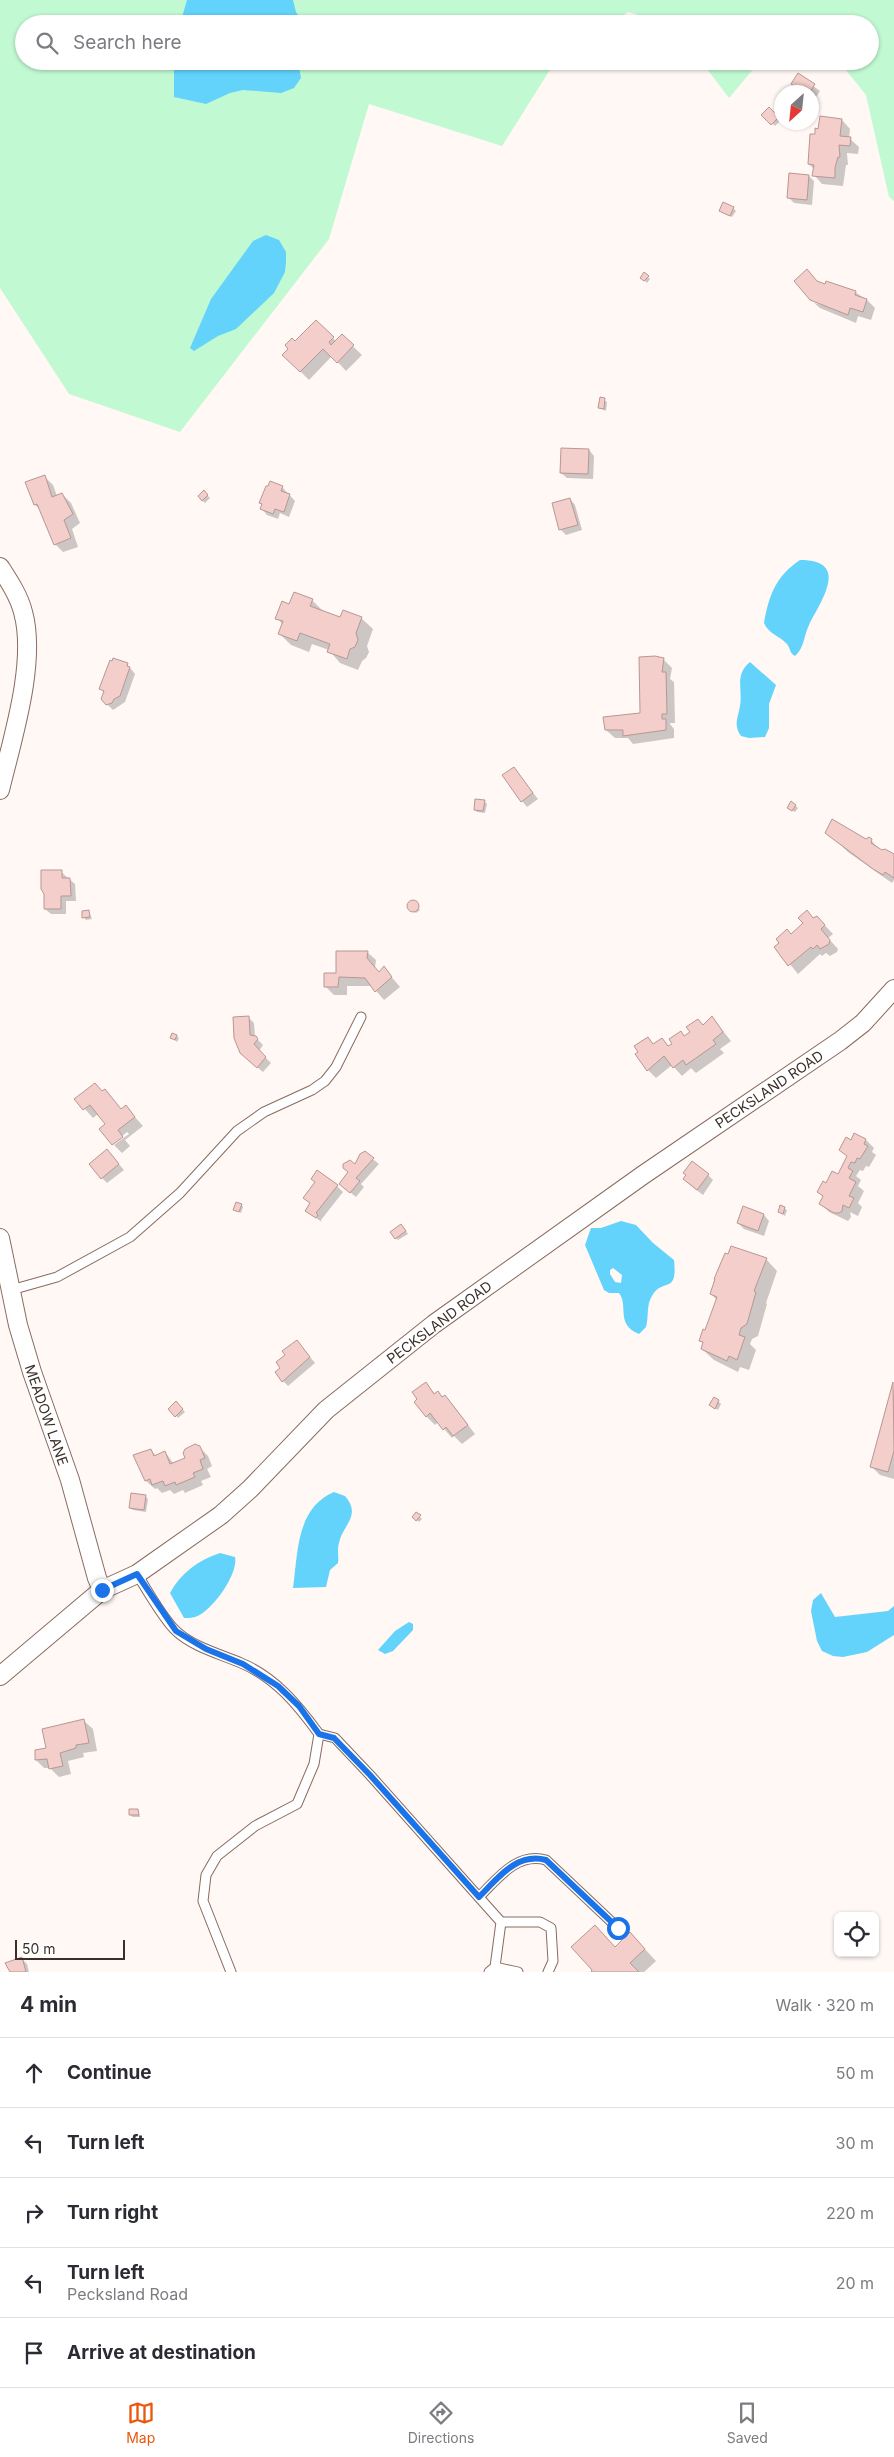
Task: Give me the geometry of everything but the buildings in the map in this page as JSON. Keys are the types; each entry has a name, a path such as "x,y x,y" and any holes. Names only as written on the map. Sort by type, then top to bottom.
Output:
{"street":[{"path":"0,567 23,610 28,634 26,666 17,719 0,790"},
{"name":"PECKSLAND ROAD","path":"0,1676 102,1590 137,1574 221,1515 269,1470 326,1410 434,1324 643,1175 840,1041 878,1008 893,991"},
{"name":"MEADOW LANE","path":"0,1238 32,1372 70,1480 102,1590"}],"lane":[{"path":"11,1290 57,1277 130,1237 180,1193 238,1131 264,1112 312,1090 325,1081 336,1067 360,1017"},
{"path":"137,1574 176,1631 206,1649 243,1664 278,1686 299,1706 319,1734 334,1738 370,1775 501,1922 540,1922 551,1928 553,1961 548,1972"},
{"path":"231,1972 204,1901 206,1875 217,1856 255,1826 297,1804 314,1764 319,1734"},
{"path":"479,1897 508,1869 522,1860 535,1857 546,1860 618,1928"},
{"path":"501,1922 492,1969 518,1972"}],"green space":[{"path":"0,0 894,0 894,201 889,197 866,95 846,70 879,70 879,15 639,15 628,12 624,15 15,15 15,70 550,70 502,146 369,104 329,239 180,432 69,394 0,288"},
{"path":"708,70 752,70 729,98"}],"water":[{"path":"187,0 293,0 298,15 183,15"},
{"path":"174,70 300,70 301,78 294,88 281,93 243,90 230,93 206,104 174,97"},
{"path":"266,235 279,240 286,252 285,272 274,293 236,329 218,336 194,351 190,348 211,299 253,241"},
{"path":"800,560 816,562 825,567 828,574 828,584 825,594 807,629 802,646 795,656 786,643 771,632 764,623 771,595 779,580"},
{"path":"750,662 776,685 769,704 769,728 765,737 749,738 741,736 737,728 741,700 740,682 742,672"},
{"path":"621,1221 636,1225 653,1243 674,1260 674,1278 668,1284 656,1290 652,1296 649,1303 646,1327 639,1334 627,1325 622,1298 619,1293 609,1293 604,1290 585,1245 591,1228 601,1228","holes":["613,1268 622,1275 621,1283 615,1282 610,1274 610,1270"]},
{"path":"334,1492 345,1496 352,1509 352,1515 339,1543 338,1563 330,1570 326,1587 293,1588 298,1546 306,1520 312,1509 322,1499"},
{"path":"220,1553 235,1557 235,1564 229,1582 216,1600 202,1614 191,1618 184,1618 170,1593 179,1579 197,1563"},
{"path":"821,1593 835,1617 888,1611 894,1606 894,1635 867,1652 843,1657 833,1656 822,1651 817,1641 811,1611 813,1600"},
{"path":"409,1622 413,1624 413,1630 393,1651 385,1654 378,1650 395,1631"}],"route":[{"path":"102,1590 137,1574 176,1631 206,1649 243,1664 278,1686 299,1706 319,1734 334,1738 370,1775 479,1897 508,1869 522,1860 535,1857 546,1860 618,1928"}]}
